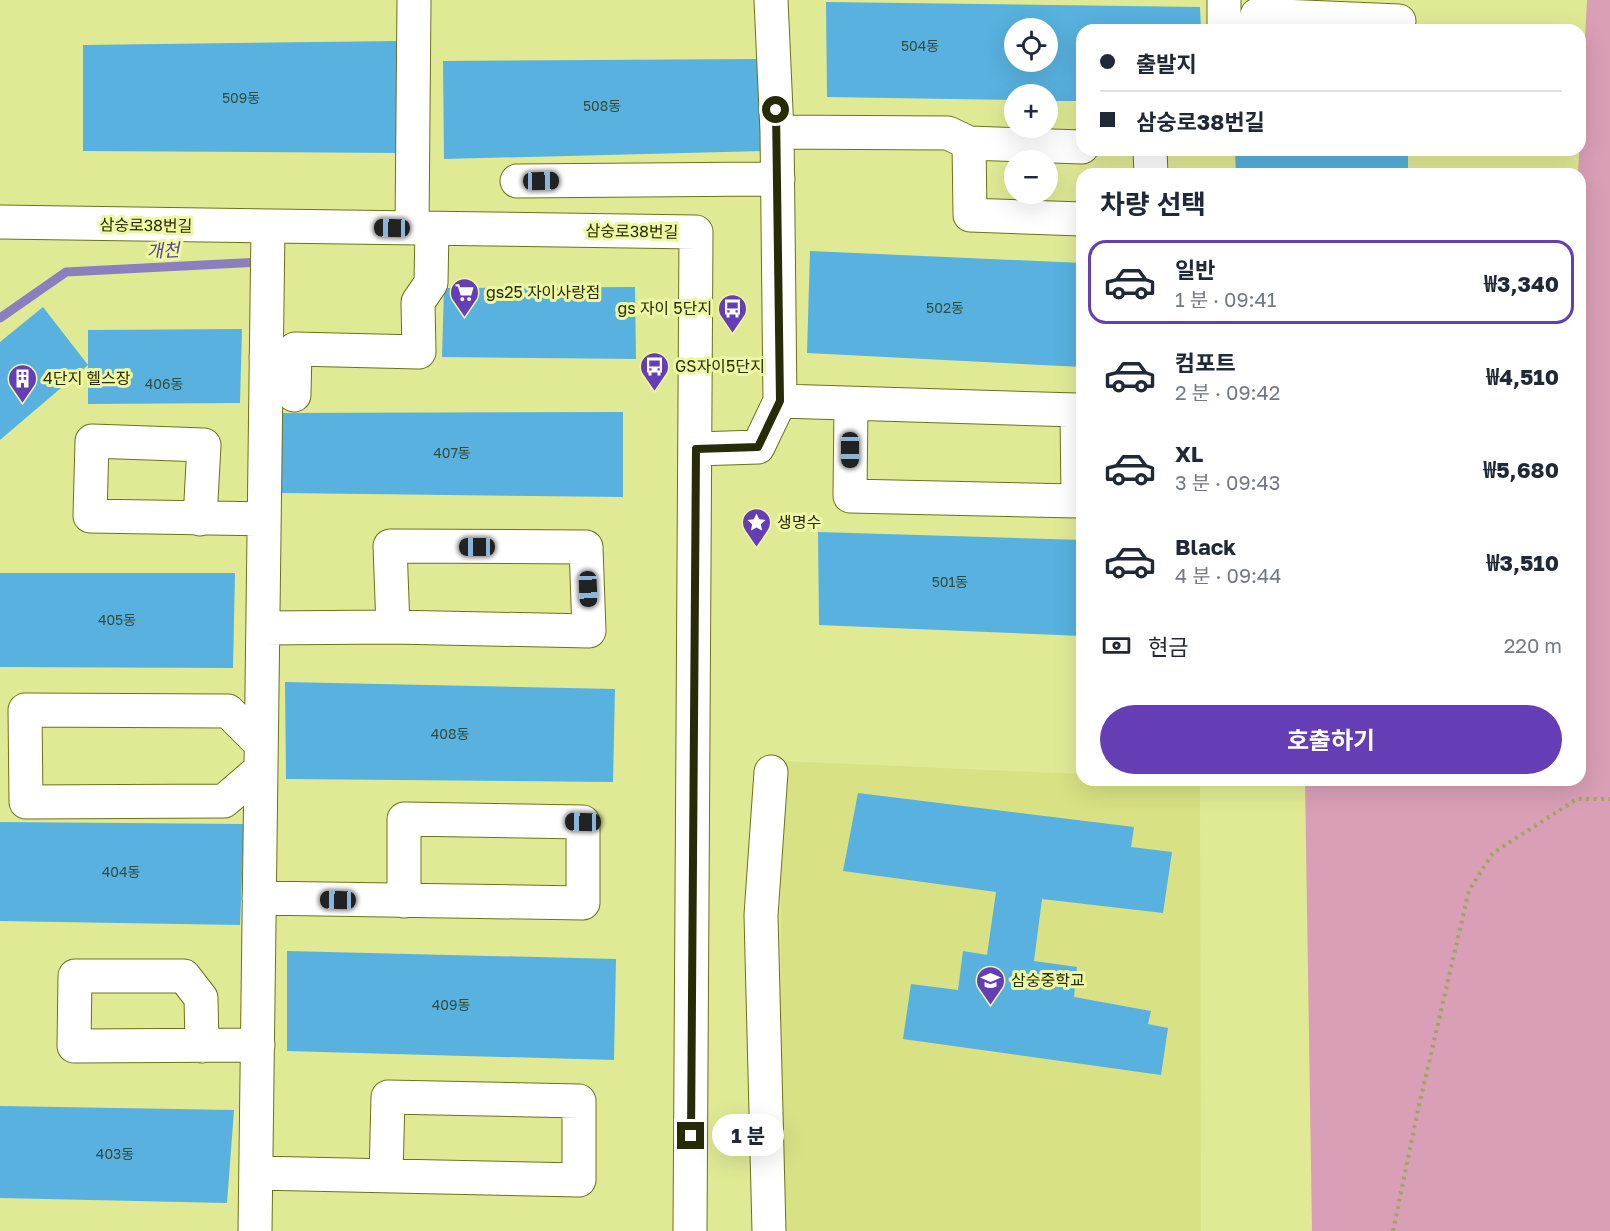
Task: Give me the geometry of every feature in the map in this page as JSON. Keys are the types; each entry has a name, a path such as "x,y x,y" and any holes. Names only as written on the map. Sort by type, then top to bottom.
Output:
{"street":[{"path":"266,358 294,394 295,349 419,352 418,302 431,282 422,228 414,0"},
{"path":"696,449 758,447 780,401 777,132 771,0"},
{"path":"1224,0 1224,24"},
{"path":"1257,24 1257,15 1398,17"},
{"path":"777,132 948,133 969,143 1076,147"},
{"path":"969,143 970,215 1076,219"},
{"path":"518,181 778,179"},
{"name":"삼숭로38번길","path":"0,222 696,232 690,1231"},
{"path":"255,1231 268,226"},
{"path":"780,401 1076,410"},
{"path":"851,404 850,496 1076,501"},
{"path":"200,519 264,519"},
{"path":"263,628 393,627 589,631 586,547 390,546 393,627"},
{"path":"25,710 228,711 261,757 224,801 26,802 25,710"},
{"path":"769,1231 761,915 771,772"},
{"path":"259,898 404,901 583,903 583,822 404,819 404,901"},
{"path":"202,1046 258,1045"},
{"path":"256,1173 386,1176 579,1180 579,1101 388,1097 386,1176"}],"path":[{"path":"1393,1231 1418,1110 1469,890 1493,853 1577,800 1610,798"}],"shaded area":[{"path":"1587,0 1610,0 1610,1231 1312,1231 1305,786 1586,786 1586,168 1578,168 1579,156 1586,156"},
{"name":"삼숭중학교","path":"782,761 1076,774 1076,786 1200,786 1201,1231 779,1231"}],"building":[{"path":"826,2 1200,7 1201,24 1076,24 1076,101 1058,101 1058,84 1004,84 1004,100 827,97"},
{"path":"399,41 400,153 83,151 83,45"},
{"path":"758,59 763,151 444,159 443,61"},
{"path":"1235,156 1408,156 1408,168 1236,168"},
{"path":"810,251 1076,263 1076,367 807,353"},
{"path":"635,287 636,359 442,357 444,288"},
{"name":"4단지 헬스장","path":"43,307 88,365 0,440 0,342"},
{"path":"242,329 240,403 88,404 88,330"},
{"path":"623,412 623,497 281,493 280,413"},
{"path":"818,532 1076,540 1076,636 819,625"},
{"path":"0,573 235,573 233,668 0,667"},
{"path":"285,682 615,689 613,782 286,779"},
{"path":"858,793 1134,827 1131,847 1172,852 1163,913 1042,899 1034,961 1077,967 1074,997 1151,1011 1148,1024 1168,1028 1161,1075 903,1039 911,984 958,990 963,951 987,955 996,892 843,871"},
{"path":"0,822 244,824 240,925 0,921"},
{"path":"287,951 616,959 614,1060 287,1051"},
{"path":"0,1106 234,1110 227,1203 0,1198"}],"waterway":[{"name":"개천","path":"0,318 66,272 262,262"}],"place":[{"name":"gs25 자이사랑점","path":"465,318"},
{"name":"gs 자이 5단지","path":"733,334"},
{"name":"GS자이5단지","path":"654,392"},
{"name":"4단지 헬스장","path":"22,404"},
{"name":"생명수","path":"756,548"},
{"name":"삼숭중학교","path":"990,1006"}],"route":[{"path":"691,1136 696,449 758,447 780,401 776,110"}]}
